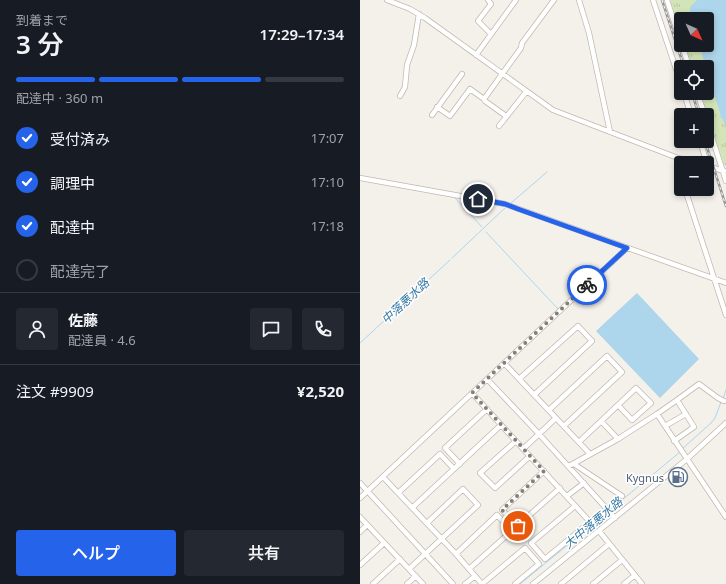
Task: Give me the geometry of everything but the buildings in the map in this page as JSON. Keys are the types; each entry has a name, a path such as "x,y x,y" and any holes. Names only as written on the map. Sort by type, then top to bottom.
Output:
{"street":[{"path":"387,0 419,14 553,110 674,156"},
{"path":"488,0 491,4 478,22 491,34"},
{"path":"476,55 516,0"},
{"path":"484,99 521,48 522,43 554,0"},
{"path":"579,0 589,33 610,132"},
{"path":"653,0 674,63"},
{"path":"667,0 674,22"},
{"path":"400,96 405,87 407,65 414,45 419,14"},
{"path":"432,115 462,74"},
{"path":"437,108 450,116 470,89 506,116"},
{"path":"499,126 526,92"},
{"path":"714,142 726,181"},
{"path":"714,168 724,171"},
{"path":"360,178 505,204 726,283"},
{"path":"687,196 726,315"},
{"path":"360,498 627,248"},
{"path":"519,379 578,326 592,341 534,395"},
{"path":"549,410 607,356 622,372 564,426"},
{"path":"504,363 590,454"},
{"path":"487,379 569,466 614,518"},
{"path":"569,466 618,439 657,414 699,384 722,400"},
{"path":"579,442 601,421 636,388 651,403 632,420 618,405"},
{"path":"472,393 590,522 545,559 531,543 575,506"},
{"path":"674,441 694,427 677,400"},
{"path":"460,464 445,448 487,409"},
{"path":"657,414 726,517"},
{"path":"665,426 686,414"},
{"path":"523,449 556,418"},
{"path":"601,421 618,439"},
{"path":"533,584 599,531 726,423"},
{"path":"412,508 501,425"},
{"path":"516,441 480,473 495,488 530,456"},
{"path":"398,493 440,454 454,469"},
{"path":"574,464 622,496"},
{"path":"518,526 502,510 544,471"},
{"path":"382,477 456,554 482,584 525,548 539,564 515,584"},
{"path":"360,483 453,584"},
{"path":"567,496 584,483"},
{"path":"469,569 560,488"},
{"path":"409,569 478,505 463,489 427,523"},
{"path":"721,510 726,506"},
{"path":"456,554 496,515 512,531"},
{"path":"360,517 422,584"},
{"path":"360,532 367,525"},
{"path":"599,531 642,584"},
{"path":"360,565 384,543"},
{"path":"564,583 610,544"},
{"path":"373,584 400,559"},
{"path":"593,584 622,560"},
{"path":"624,584 635,575"},
{"path":"407,584 416,576"},
{"path":"464,584 475,576"}],"green space":[{"path":"670,0 726,0 726,166 714,134 714,108 705,108 702,100 714,100 714,60 690,60 687,52 714,52 714,12 674,12"}],"water":[{"path":"697,0 726,0 726,126 722,118 719,117 721,116 714,94 714,60 704,60 701,52 714,52 714,12 690,12 690,7"},
{"path":"637,293 699,359 660,398 596,331"}],"waterway":[{"name":"中落悪水路","path":"511,203 547,172"},
{"path":"455,198 482,227"},
{"name":"中落悪水路","path":"452,258 505,208"},
{"path":"486,232 558,309"},
{"name":"中落悪水路","path":"360,343 450,260"},
{"name":"大中落悪水路","path":"723,399 726,390"},
{"name":"大中落悪水路","path":"682,449 711,423 715,418 721,402"},
{"name":"大中落悪水路","path":"610,510 680,452"},
{"name":"大中落悪水路","path":"520,584 608,512"}],"railway":[{"path":"662,0 682,60"},
{"path":"694,100 697,108"},
{"path":"707,148 726,206"}],"way so far":[{"path":"518,526 502,510 544,471 472,393 587,285"}],"place":[{"name":"Kygnus","path":"678,477"}],"route":[{"path":"478,199 505,204 627,248 587,285"}]}
